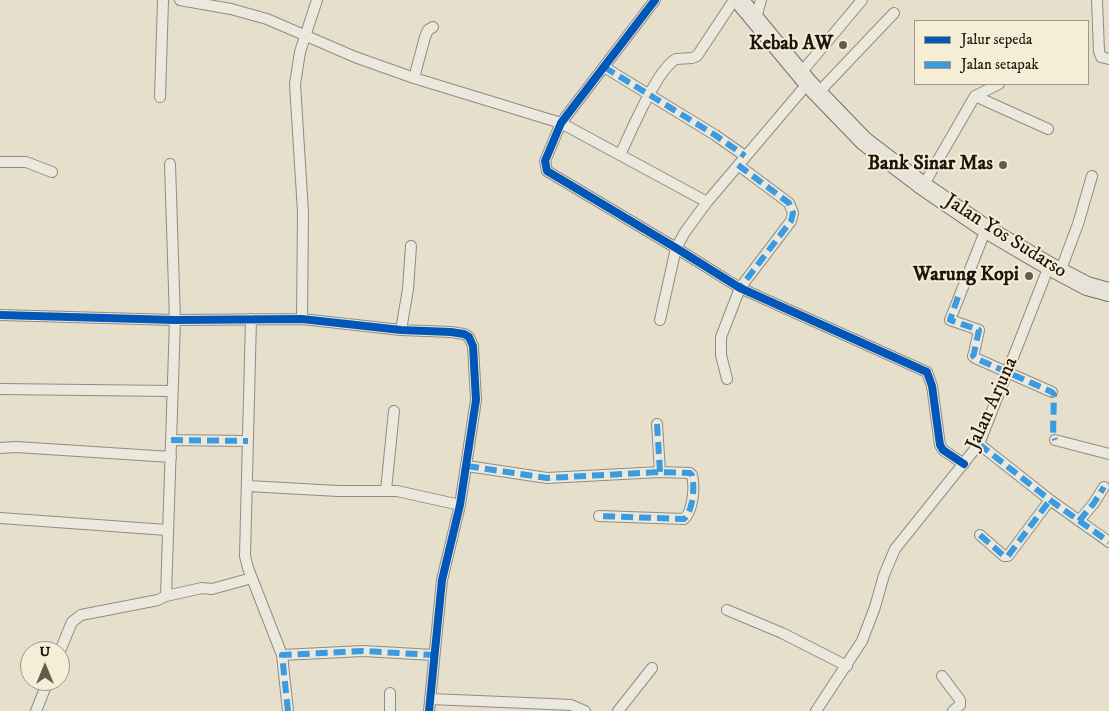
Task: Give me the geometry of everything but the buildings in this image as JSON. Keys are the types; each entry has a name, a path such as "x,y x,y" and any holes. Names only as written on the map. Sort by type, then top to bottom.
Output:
{"highway":[{"name":"Jalan Yos Sudarso","path":"739,0 809,83 864,141 923,186 986,229 1054,269 1088,286 1109,292"}],"street":[{"path":"160,97 163,0"},
{"path":"180,0 231,9 267,19 355,57 414,78 561,123 707,202"},
{"path":"302,319 303,212 295,84 300,52 317,0"},
{"path":"655,0 561,123 545,161 544,166 547,171 740,288 927,372 932,386 940,445 943,450 964,464"},
{"path":"620,155 649,94 672,61 697,56 734,0"},
{"path":"756,18 760,0"},
{"path":"660,320 676,248 707,202 809,83 862,0"},
{"path":"1097,0 1099,51 1102,57 1109,59"},
{"path":"809,83 894,13"},
{"path":"414,78 425,37 428,30 433,27"},
{"path":"604,67 715,135 745,156"},
{"path":"923,186 975,96 997,85"},
{"path":"975,96 1048,129"},
{"path":"0,162 26,162 52,172"},
{"path":"166,596 175,320 170,164"},
{"path":"727,379 722,355 721,337 740,288 791,220 793,213 789,203 738,165"},
{"name":"Jalan Arjuna","path":"816,711 862,641 894,549 980,444 1007,373 1054,269 1078,224 1092,176"},
{"path":"986,229 950,318 952,321 980,330 973,356 1052,392"},
{"path":"401,330 408,289 411,246"},
{"path":"0,315 175,320 302,319 401,330 451,332 464,334 472,340 476,394 460,505 442,580 429,711"},
{"path":"251,319 245,556 282,655 288,711"},
{"path":"0,388 172,391"},
{"path":"386,490 394,411"},
{"path":"657,424 660,472"},
{"path":"171,440 248,441"},
{"path":"1055,440 1109,454"},
{"path":"980,444 1050,500 1109,542"},
{"path":"0,448 16,447 171,456"},
{"path":"467,466 547,478 660,472 690,473 692,475 694,482 690,508 688,515 684,519 599,516"},
{"path":"248,486 338,491 386,490 412,493 460,505"},
{"path":"1078,521 1094,503 1104,487"},
{"path":"980,535 1004,556 1008,556 1050,500"},
{"path":"0,518 167,530"},
{"path":"64,641 72,622 81,615 158,600 166,596 202,588 215,588 252,578"},
{"path":"727,610 782,633 847,666"},
{"path":"282,655 363,651 434,655"},
{"path":"618,711 652,668"},
{"path":"942,676 960,700 960,705 953,711"},
{"path":"36,711 44,691"},
{"path":"390,693 390,711"},
{"path":"430,699 571,708 585,711"}],"marked path":[{"path":"604,67 715,135 745,156"},
{"path":"738,165 789,203 793,213 791,221 740,288"},
{"path":"958,297 950,320 979,330 973,356 1052,392 1054,395 1053,435 1055,440"},
{"path":"657,424 660,472"},
{"path":"171,440 248,441"},
{"path":"979,444 1050,500 1109,542"},
{"path":"467,466 547,478 660,472 690,473 692,475 692,498 684,519 599,516"},
{"path":"1079,521 1104,487"},
{"path":"980,535 1004,556 1008,556 1050,500"},
{"path":"288,711 282,655 363,651 434,655"}],"cycle path":[{"path":"655,0 561,123 545,161 547,171 740,288 927,372 932,386 940,445 943,450 964,464"},
{"path":"0,315 175,320 302,319 401,330 451,332 464,334 469,337 473,346 476,400 460,505 442,580 429,711"}],"place":[{"name":"Kebab AW","path":"843,45"},
{"name":"Bank Sinar Mas","path":"1003,165"},
{"name":"Warung Kopi","path":"1029,276"}]}
